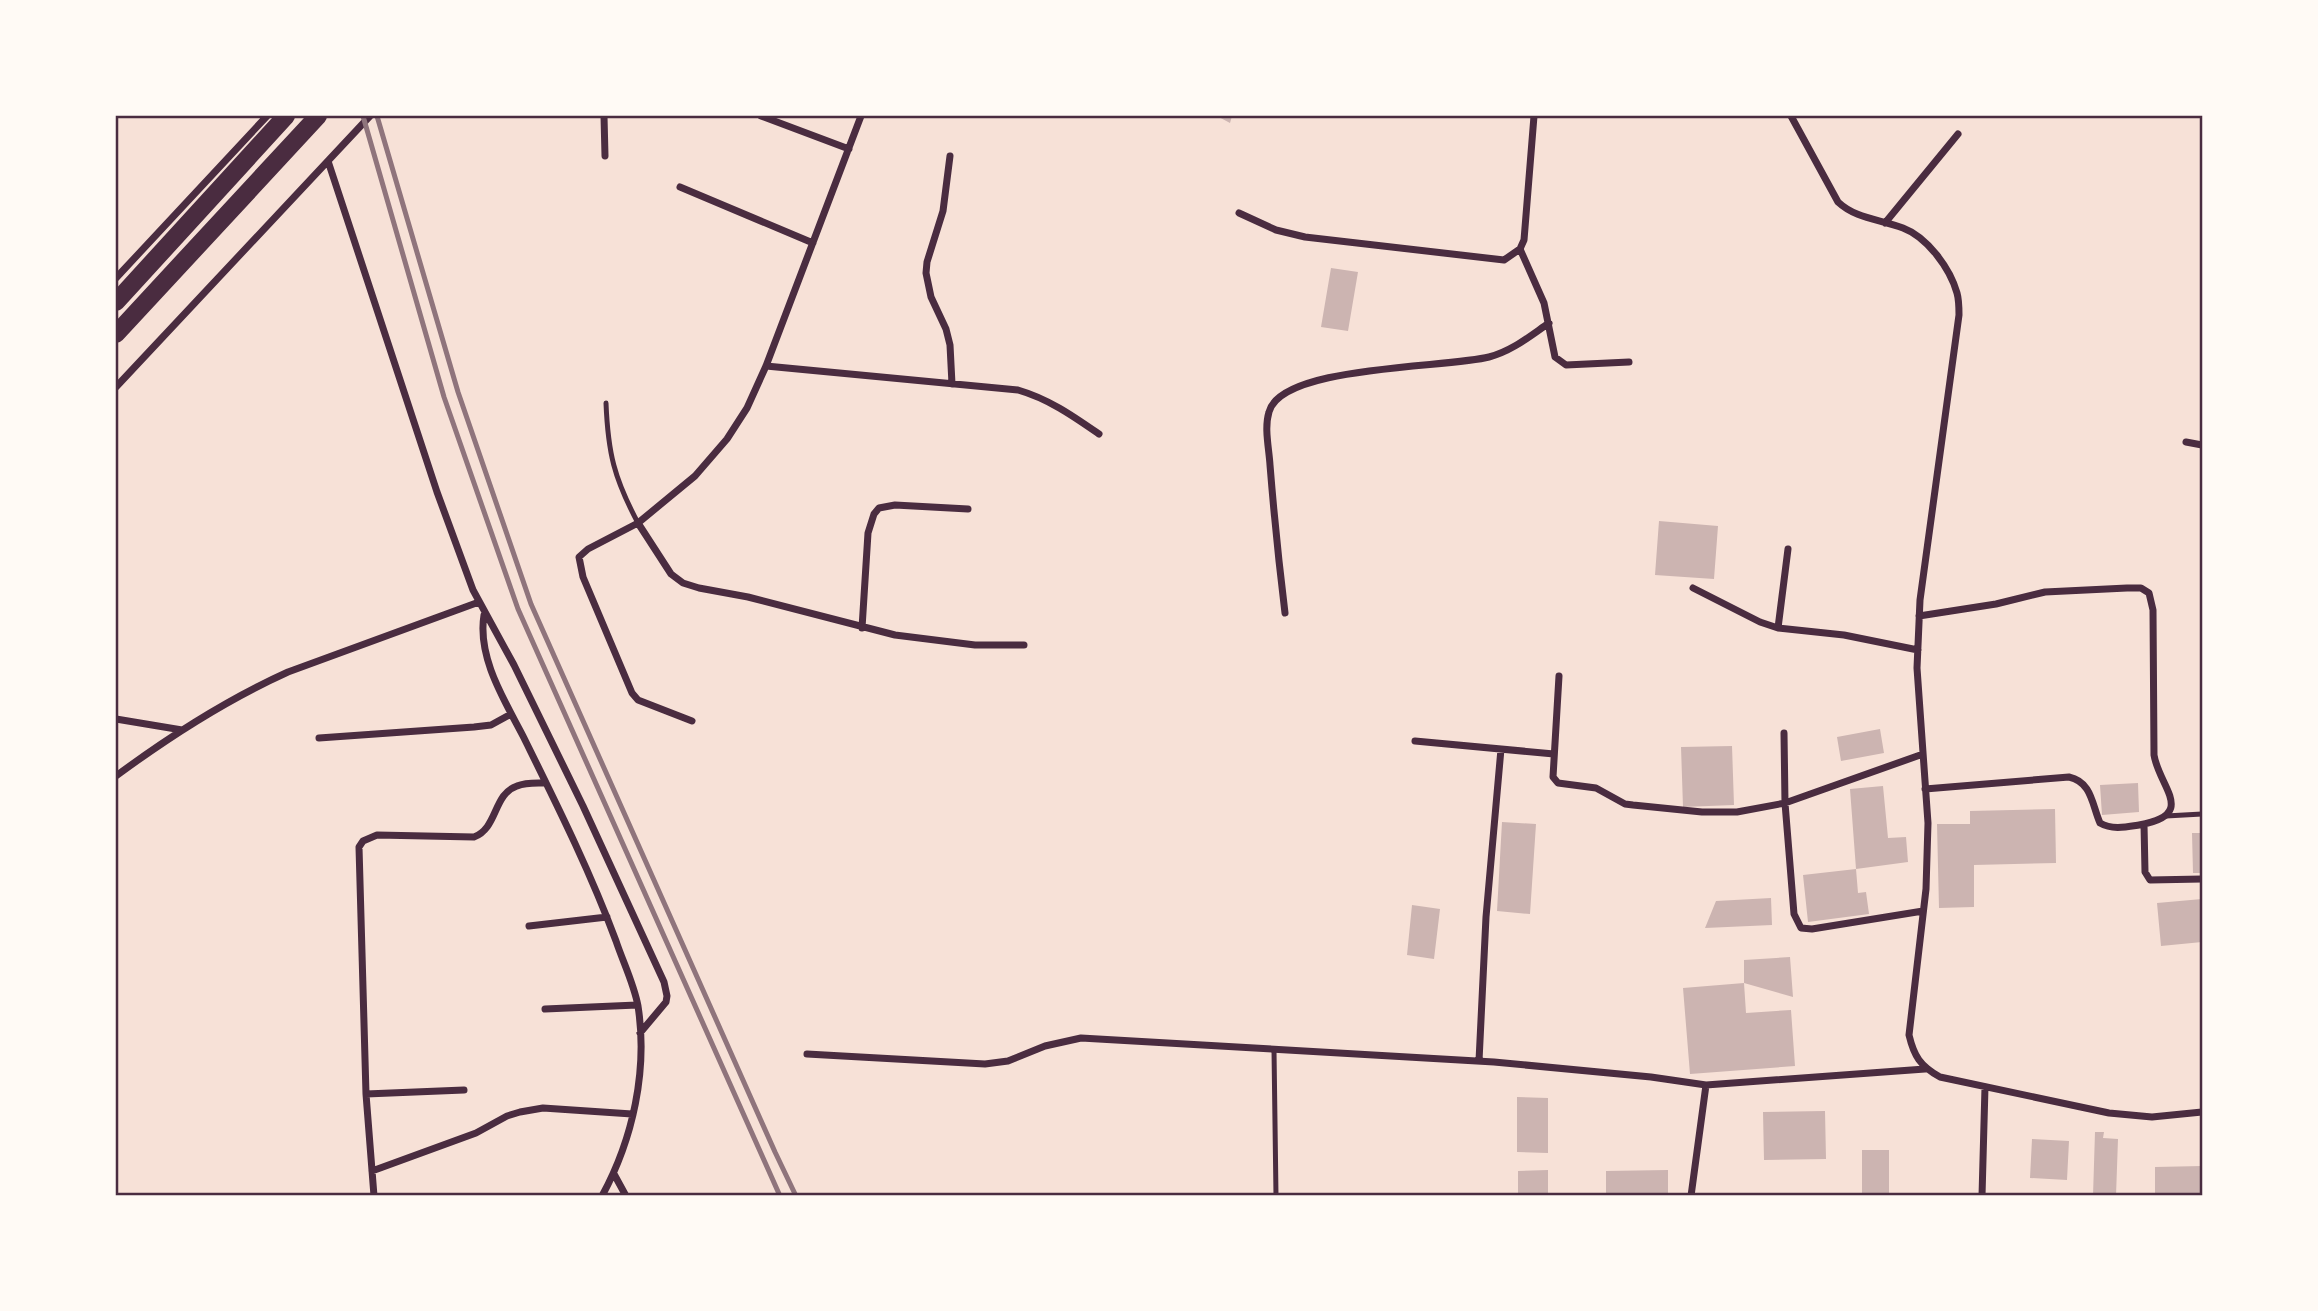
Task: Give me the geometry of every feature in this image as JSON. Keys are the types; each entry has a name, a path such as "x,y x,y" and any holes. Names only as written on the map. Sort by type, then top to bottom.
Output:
{"highway":[{"path":"116,302 286,116"},
{"path":"116,334 318,117"}],"street":[{"path":"116,278 267,116"},
{"path":"116,387 370,116"},
{"path":"604,116 605,156"},
{"path":"761,116 849,149"},
{"path":"692,720 638,700 632,693 579,557 582,552 638,523 695,476 727,439 747,408 766,366 861,116"},
{"path":"1239,213 1276,230 1304,237 1504,260 1520,249 1524,240 1534,116"},
{"path":"1791,116 1838,202 1849,212 1905,228 1924,243 1941,262 1957,293 1959,315 1919,616 1917,668 1928,823 1923,911 1909,1035 1914,1056 1925,1069 1940,1077 2109,1114 2152,1117 2203,1112"},
{"path":"1885,223 1958,134"},
{"path":"950,156 943,211 926,273 931,297 946,329 950,345 953,384"},
{"path":"327,161 437,492 479,602 514,664 664,982 666,1002 640,1033"},
{"path":"680,187 813,243"},
{"path":"1520,249 1534,278 1549,323 1555,357 1566,365 1629,362"},
{"path":"1285,613 1275,536 1267,425 1271,406 1278,397 1300,386 1332,376 1469,361 1491,356 1523,341 1549,323"},
{"path":"766,366 1018,390 1037,395 1099,434"},
{"path":"2186,442 2203,445"},
{"path":"862,628 868,533 874,514 879,508 895,505 968,509"},
{"path":"638,523 671,574 683,583 895,635 975,645 1024,645"},
{"path":"1779,628 1788,549"},
{"path":"1693,588 1760,622 1779,628 1844,635 1918,650"},
{"path":"1919,616 2015,600 2045,592 2127,588 2141,589 2149,593 2152,610 2154,755 2155,764 2172,803 2166,816 2144,824 2120,828 2101,823 2091,795 2078,779 2070,777 1925,789"},
{"path":"116,776 233,698 288,672 479,602"},
{"path":"484,614 481,633 485,651 504,701 579,852 607,917 638,1005 640,1072 632,1114 614,1174 602,1195"},
{"path":"1559,676 1553,777 1558,783 1596,788 1625,804 1702,812 1737,812 1785,803 1923,754"},
{"path":"319,738 491,725 511,714"},
{"path":"116,719 183,730"},
{"path":"1784,733 1785,803 1794,914 1801,928 1812,929 1923,911"},
{"path":"1415,741 1554,754"},
{"path":"1479,1061 1486,917 1501,749"},
{"path":"374,1195 366,1094 359,847 363,841 377,835 474,837 483,834 508,790 520,785 546,783"},
{"path":"2144,824 2145,872 2150,880 2203,879"},
{"path":"528,926 607,917"},
{"path":"545,1009 638,1005"},
{"path":"807,1054 985,1064 1008,1061 1045,1046 1081,1038 1479,1061 1706,1084 1925,1069"},
{"path":"1691,1195 1706,1084"},
{"path":"1982,1195 1985,1087"},
{"path":"366,1094 464,1090"},
{"path":"372,1171 476,1133 520,1112 543,1108 632,1114"},
{"path":"614,1174 626,1195"}],"lane":[{"path":"606,403 607,443 613,468 638,523"},
{"path":"2166,816 2203,814"},
{"path":"1273,1050 1276,1195"}],"building":[{"path":"1217,116 1232,116 1230,123"},
{"path":"1331,268 1358,272 1348,331 1321,327"},
{"path":"1659,521 1718,526 1714,579 1655,575"},
{"path":"1880,729 1884,753 1841,761 1837,737"},
{"path":"1732,746 1734,805 1683,807 1681,747"},
{"path":"2138,783 2139,812 2102,815 2100,785"},
{"path":"1883,786 1888,838 1906,837 1908,862 1856,869 1850,789"},
{"path":"2055,809 2056,863 1974,865 1974,907 1939,908 1937,824 1970,824 1970,811"},
{"path":"1502,822 1536,824 1530,914 1497,911"},
{"path":"2192,833 2202,833 2202,873 2193,873"},
{"path":"1856,869 1858,893 1866,892 1869,914 1808,922 1803,875"},
{"path":"1771,898 1772,925 1705,928 1716,901"},
{"path":"2202,899 2202,942 2161,946 2157,903"},
{"path":"1412,905 1440,909 1434,959 1407,955"},
{"path":"1790,957 1793,997 1744,983 1744,960"},
{"path":"1744,983 1746,1013 1791,1010 1795,1066 1690,1074 1683,988"},
{"path":"1517,1097 1548,1098 1548,1153 1517,1152"},
{"path":"1825,1111 1826,1159 1764,1160 1763,1112"},
{"path":"2095,1132 2104,1132 2103,1138 2118,1139 2116,1196 2093,1196"},
{"path":"2032,1139 2069,1141 2067,1180 2030,1178"},
{"path":"1862,1150 1889,1150 1889,1196 1862,1196"},
{"path":"2202,1166 2202,1196 2155,1196 2155,1167"},
{"path":"1548,1170 1548,1196 1518,1196 1518,1171"},
{"path":"1668,1170 1668,1196 1606,1196 1606,1171"}],"railway":[{"path":"363,116 444,397 518,609 780,1196"},
{"path":"377,116 458,392 531,604 796,1196"}]}
